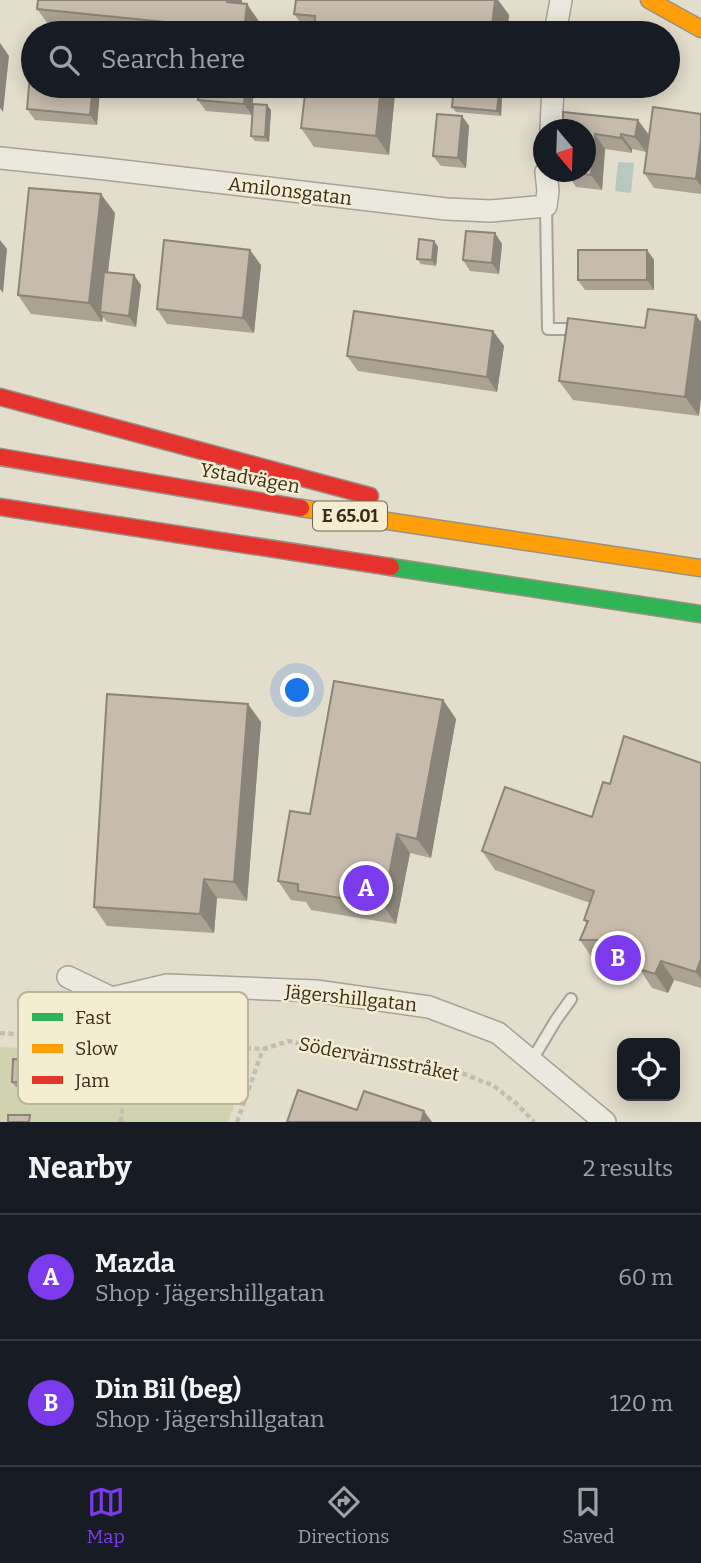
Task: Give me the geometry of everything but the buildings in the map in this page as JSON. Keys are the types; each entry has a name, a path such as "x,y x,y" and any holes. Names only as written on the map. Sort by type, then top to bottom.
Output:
{"main road":[{"path":"649,0 701,29"},
{"path":"0,397 384,499"},
{"name":"Ystadvägen","path":"0,457 332,513 701,568"},
{"name":"E 65.01","path":"0,507 701,614"},
{"path":"436,512 607,554"}],"street":[{"path":"557,21 561,0"},
{"path":"551,119 552,98"},
{"name":"Amilonsgatan","path":"0,158 446,209 491,211 546,206"},
{"path":"546,206 548,182"},
{"name":"Jägershillgatan","path":"68,976 100,992"},
{"name":"Jägershillgatan","path":"137,992 167,985 316,991 429,1007 498,1033 605,1122"}],"lane":[{"path":"546,206 548,330 584,329"},
{"path":"532,1060 571,999"}],"path":[{"name":"Södervärnsstråket","path":"0,1033 18,1034"},
{"name":"Södervärnsstråket","path":"248,1048 262,1049 289,1041 354,1056 454,1070 494,1086 534,1122"},
{"path":"248,1090 262,1049"},
{"path":"121,1122 122,1104"},
{"path":"237,1122 243,1104"}],"green space":[{"path":"0,1047 18,1048 18,1104 234,1104 228,1122 0,1122"}],"shaded area":[{"path":"618,162 634,163 631,193 615,191"}],"traffic: fast":[{"path":"391,567 701,614"}],"traffic: slow":[{"path":"649,0 701,29"},
{"path":"301,508 701,568"}],"traffic: jam":[{"path":"0,397 370,496"},
{"path":"0,457 301,508"},
{"path":"0,507 391,567"}],"place":[{"name":"Mazda","path":"366,888"},
{"name":"Din Bil (beg)","path":"618,958"}]}
